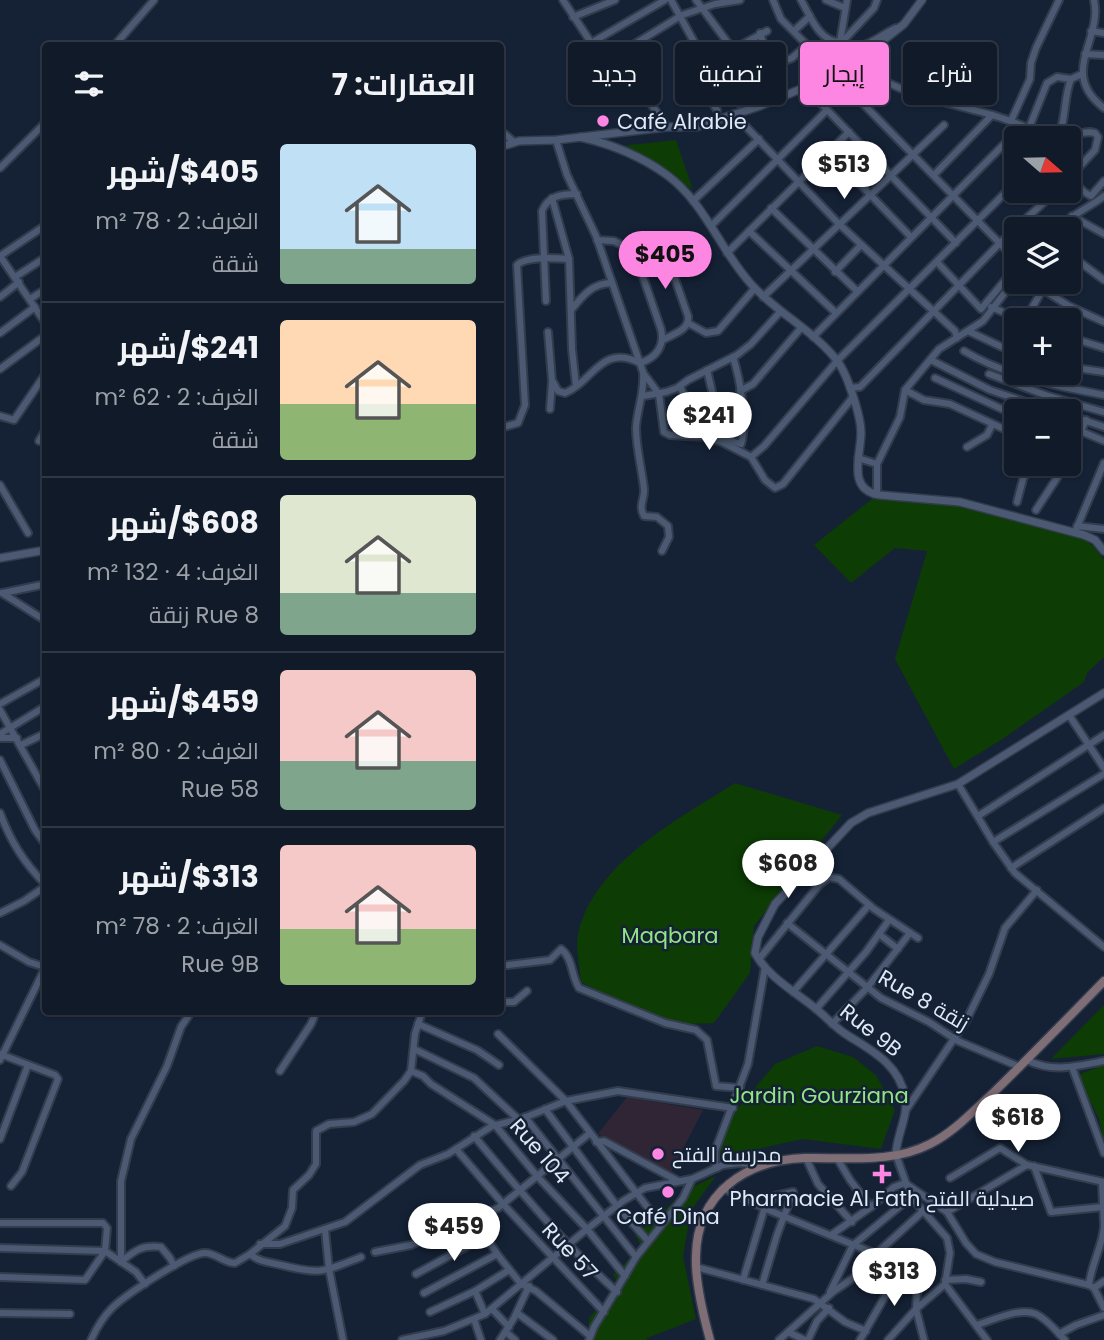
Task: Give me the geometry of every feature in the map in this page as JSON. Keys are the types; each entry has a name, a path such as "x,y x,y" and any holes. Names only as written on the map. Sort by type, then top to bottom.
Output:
{"main road":[{"path":"710,1340 696,1267 697,1245 702,1223 711,1203 723,1188 746,1171 779,1161 806,1158 878,1158 922,1148 954,1129 1104,981"}],"street":[{"path":"117,42 154,0"},
{"path":"564,0 573,18 591,42"},
{"path":"573,18 615,0"},
{"path":"594,42 665,0"},
{"path":"671,0 694,42"},
{"path":"696,0 728,42"},
{"path":"639,42 680,17 740,0"},
{"path":"773,0 778,15 804,42"},
{"path":"801,0 826,38 841,42"},
{"path":"826,0 845,8"},
{"path":"841,42 847,0"},
{"path":"841,42 874,8 877,0"},
{"path":"1011,121 1030,79 1036,48 1059,0"},
{"path":"1094,0 1095,11 1082,74 1089,95 1104,108"},
{"path":"881,42 904,24 918,1"},
{"path":"794,31 810,16"},
{"path":"872,42 904,24"},
{"path":"1091,31 1104,33"},
{"path":"747,42 764,32 766,42"},
{"path":"1086,54 1104,55"},
{"path":"1026,126 1047,83 1057,77 1071,79 1082,74"},
{"path":"1062,126 1066,92 1071,79"},
{"path":"889,82 959,108 992,115 1024,126"},
{"path":"504,146 514,142 556,140 667,127 696,127 800,90"},
{"path":"652,105 667,127"},
{"path":"714,105 717,110"},
{"path":"822,105 956,243"},
{"path":"865,105 1004,249"},
{"path":"711,226 827,110"},
{"path":"734,114 839,225 955,331 957,338"},
{"path":"934,174 992,115"},
{"path":"763,297 944,125"},
{"path":"0,168 42,126"},
{"path":"727,254 849,132"},
{"path":"504,133 514,142"},
{"path":"1082,133 1095,133 1098,138 1095,150 1082,164"},
{"path":"580,137 612,146 642,159 672,179 693,201 727,254 763,297 813,337 837,361 853,397 861,432 857,471 860,482 867,491 874,494 960,502 1076,529 1104,529"},
{"path":"693,201 759,139"},
{"path":"556,140 565,169 597,240 643,372 659,394 664,432 718,441 751,457 770,485 775,488 781,486 853,397"},
{"path":"813,337 856,291 1004,148"},
{"path":"829,152 911,237"},
{"path":"0,154 7,160"},
{"path":"1082,189 1091,196 1104,181"},
{"path":"546,301 542,211 545,203 552,198 577,194"},
{"path":"751,457 764,446 837,361 1004,195"},
{"path":"1073,216 1099,206 1104,195"},
{"path":"552,198 569,259 576,386"},
{"path":"850,388 860,387 999,244 1043,203"},
{"path":"771,208 856,291"},
{"path":"1073,216 1104,234"},
{"path":"42,228 1,258 42,319"},
{"path":"749,230 836,313"},
{"path":"597,240 614,241 634,251 663,340"},
{"path":"634,251 654,242 662,242 688,323 706,333 718,331 755,288"},
{"path":"835,272 861,245"},
{"path":"504,427 518,423 525,408 517,265 525,260 569,259"},
{"path":"0,297 17,279 42,260"},
{"path":"937,262 980,309 990,306 1004,291"},
{"path":"1081,264 1104,280"},
{"path":"572,309 585,292 605,283 612,283"},
{"path":"874,494 879,487 877,464 900,417 905,390 939,349 978,326 1004,284"},
{"path":"30,299 42,292"},
{"path":"1049,294 1104,322"},
{"path":"990,306 1004,312"},
{"path":"0,333 34,307"},
{"path":"643,396 659,394 680,386 733,357 751,344 780,312"},
{"path":"552,380 561,392 568,392 596,367 610,360 624,358 640,363 650,359 663,340 683,329 688,323"},
{"path":"740,391 752,384 801,327"},
{"path":"968,331 1004,348"},
{"path":"548,332 552,380 550,409"},
{"path":"0,369 42,338"},
{"path":"1081,341 1104,348"},
{"path":"964,351 1004,369"},
{"path":"679,435 682,432 700,431 741,444 744,433 738,375 733,357"},
{"path":"931,360 990,390 1017,399"},
{"path":"1081,369 1104,372"},
{"path":"707,370 713,402 713,434"},
{"path":"643,372 643,396 636,427 644,489 641,510 644,516 657,517 668,526 669,537 662,551"},
{"path":"989,374 1054,398 1104,412"},
{"path":"935,378 1004,410"},
{"path":"0,416 14,420 42,379"},
{"path":"1054,385 1104,395"},
{"path":"680,386 685,398 688,431"},
{"path":"1054,398 1057,386"},
{"path":"905,390 925,400 950,404 1004,430"},
{"path":"1081,419 1104,427"},
{"path":"1086,420 1082,431 1104,441"},
{"path":"967,447 987,435 992,425"},
{"path":"39,441 42,436"},
{"path":"858,458 877,464"},
{"path":"1076,529 1104,463"},
{"path":"1017,502 1025,476"},
{"path":"1036,510 1058,476"},
{"path":"0,485 29,533"},
{"path":"1076,529 1095,540 1104,551"},
{"path":"0,558 42,551"},
{"path":"1,593 42,585"},
{"path":"1,593 42,619"},
{"path":"42,681 0,707 42,784"},
{"path":"757,956 758,937 779,898 851,823 868,813 958,784 1104,692"},
{"path":"0,736 42,708"},
{"path":"1069,715 1104,768"},
{"path":"978,816 1104,734"},
{"path":"0,736 17,738"},
{"path":"21,745 42,737"},
{"path":"0,760 42,840"},
{"path":"993,842 1104,774"},
{"path":"958,784 1011,868 1104,947"},
{"path":"1011,868 1104,808"},
{"path":"0,813 15,848 40,879"},
{"path":"757,956 829,877 839,879 869,905 918,937"},
{"path":"0,912 24,901 42,888"},
{"path":"906,1110 966,1021 987,980 1005,928 1037,890"},
{"path":"793,992 869,905"},
{"path":"816,1009 890,920"},
{"name":"Rue 8 زنقة","path":"788,923 867,988 954,1038 1023,1063 1048,1067 1072,1067 1104,1061"},
{"path":"832,1024 867,988 910,933"},
{"path":"879,934 898,949"},
{"path":"0,945 29,962 42,966"},
{"path":"504,966 550,960 563,950 568,955 579,988 665,1023 696,1030 707,1040 715,1084 720,1087 740,1088"},
{"name":"Rue 9B","path":"757,956 765,967 793,992 896,1071 904,1092 906,1110 896,1145 896,1156 911,1197 947,1238 950,1253 944,1282"},
{"path":"717,1168 715,1151 733,1108 749,1058 765,967"},
{"path":"11,1186 22,1172 58,1082 55,1075 1,1056 42,973"},
{"path":"504,1002 514,1002 527,991"},
{"path":"121,1262 121,1181 131,1139 167,1066 181,1027 189,1015"},
{"path":"280,1071 312,1024 315,1015"},
{"path":"90,1340 110,1310 174,1266 202,1253 233,1263 250,1254 285,1226 292,1209 293,1190 316,1164 317,1129 329,1124 354,1122 372,1114 400,1086 411,1071 421,1015"},
{"path":"418,1024 477,1050 499,1065"},
{"path":"498,1034 566,1101 661,1225"},
{"path":"414,1049 474,1078 522,1118 636,1256"},
{"path":"0,1139 28,1065"},
{"path":"1072,1067 1104,1153"},
{"name":"Rue 104","path":"411,1071 423,1076 431,1084 495,1125 625,1276"},
{"path":"260,1244 280,1244 345,1222 419,1165 456,1149 495,1125 566,1101 618,1091 733,1108"},
{"path":"545,1109 617,1206 648,1241"},
{"path":"375,1252 411,1245 503,1204 590,1133"},
{"path":"474,1136 520,1192 589,1268 617,1292"},
{"path":"596,1142 604,1141 678,1181"},
{"path":"950,1178 1000,1148 1030,1165 1103,1182 1104,1226 1090,1272 1091,1287 1104,1308"},
{"name":"Rue 57","path":"456,1149 552,1258 604,1312"},
{"path":"806,1158 818,1184 852,1222"},
{"path":"838,1158 850,1180 871,1207"},
{"path":"404,1340 430,1338 504,1303 552,1258 635,1193 652,1186 692,1179 717,1168 739,1163 764,1165"},
{"path":"947,1212 1030,1165"},
{"path":"1030,1165 1051,1212 1103,1207"},
{"path":"474,1217 509,1270 590,1338 636,1256 683,1198 692,1179"},
{"path":"831,1235 852,1222 894,1187 905,1183 947,1212 976,1254 995,1262 1091,1287 1104,1281"},
{"path":"723,1188 766,1209 876,1254 895,1265"},
{"path":"743,1280 766,1209 775,1196 793,1192 762,1285"},
{"path":"828,1296 853,1245 911,1197"},
{"path":"876,1254 922,1212"},
{"path":"0,1223 103,1223 107,1228 105,1251 85,1280 0,1277"},
{"path":"325,1230 329,1269 343,1340"},
{"path":"416,1274 486,1236"},
{"path":"121,1262 139,1247 148,1245 161,1247 174,1266"},
{"path":"0,1248 105,1251 136,1272 145,1284"},
{"path":"250,1254 262,1261 310,1273 361,1257"},
{"path":"424,1293 497,1254"},
{"path":"779,1340 828,1296 873,1265 895,1265 911,1260 917,1292 916,1308 924,1340"},
{"path":"860,1340 891,1286 895,1265"},
{"path":"696,1267 806,1296 830,1308 845,1322 866,1331"},
{"path":"430,1312 475,1292 509,1270"},
{"path":"888,1340 944,1282 966,1279 981,1282"},
{"path":"944,1282 987,1340"},
{"path":"500,1340 517,1313 525,1285"},
{"path":"475,1292 485,1314"},
{"path":"788,1332 806,1340 817,1321 830,1308"},
{"path":"492,1309 515,1340"},
{"path":"977,1325 1017,1313 1033,1312 1062,1337 1076,1325 1104,1315"},
{"path":"0,1313 70,1314"},
{"path":"517,1313 553,1340"},
{"path":"474,1319 481,1340"},
{"path":"444,1331 449,1340"}],"shaded area":[{"name":"مدرسة الفتح","path":"627,1097 703,1110 670,1174 598,1134"}],"green space":[{"path":"676,140 693,190 621,146"},
{"path":"872,499 964,506 1080,537 1093,546 1104,560 1104,657 1087,673 1084,682 954,769 895,659 927,551 895,548 851,583 814,545"},
{"name":"Maqbara","path":"735,783 842,815 754,926 750,973 714,1023 662,1025 581,982 577,952 578,934 587,908 620,864 664,828"},
{"path":"1104,1005 1104,1054 1051,1059"},
{"name":"Jardin Gourziana","path":"817,1046 853,1057 876,1075 895,1110 881,1149 803,1139 717,1158 722,1127 775,1064"},
{"path":"1104,1065 1104,1143 1099,1119 1078,1075"},
{"path":"716,1176 691,1210 683,1256 696,1319 647,1340 588,1340 589,1318 620,1283 613,1275 642,1247 635,1235 690,1188"}],"place":[{"name":"Café Alrabie","path":"603,121"},
{"name":"مدرسة الفتح","path":"658,1154"},
{"name":"Pharmacie Al Fath صيدلية الفتح","path":"882,1174"},
{"name":"Café Dina","path":"668,1192"}]}
